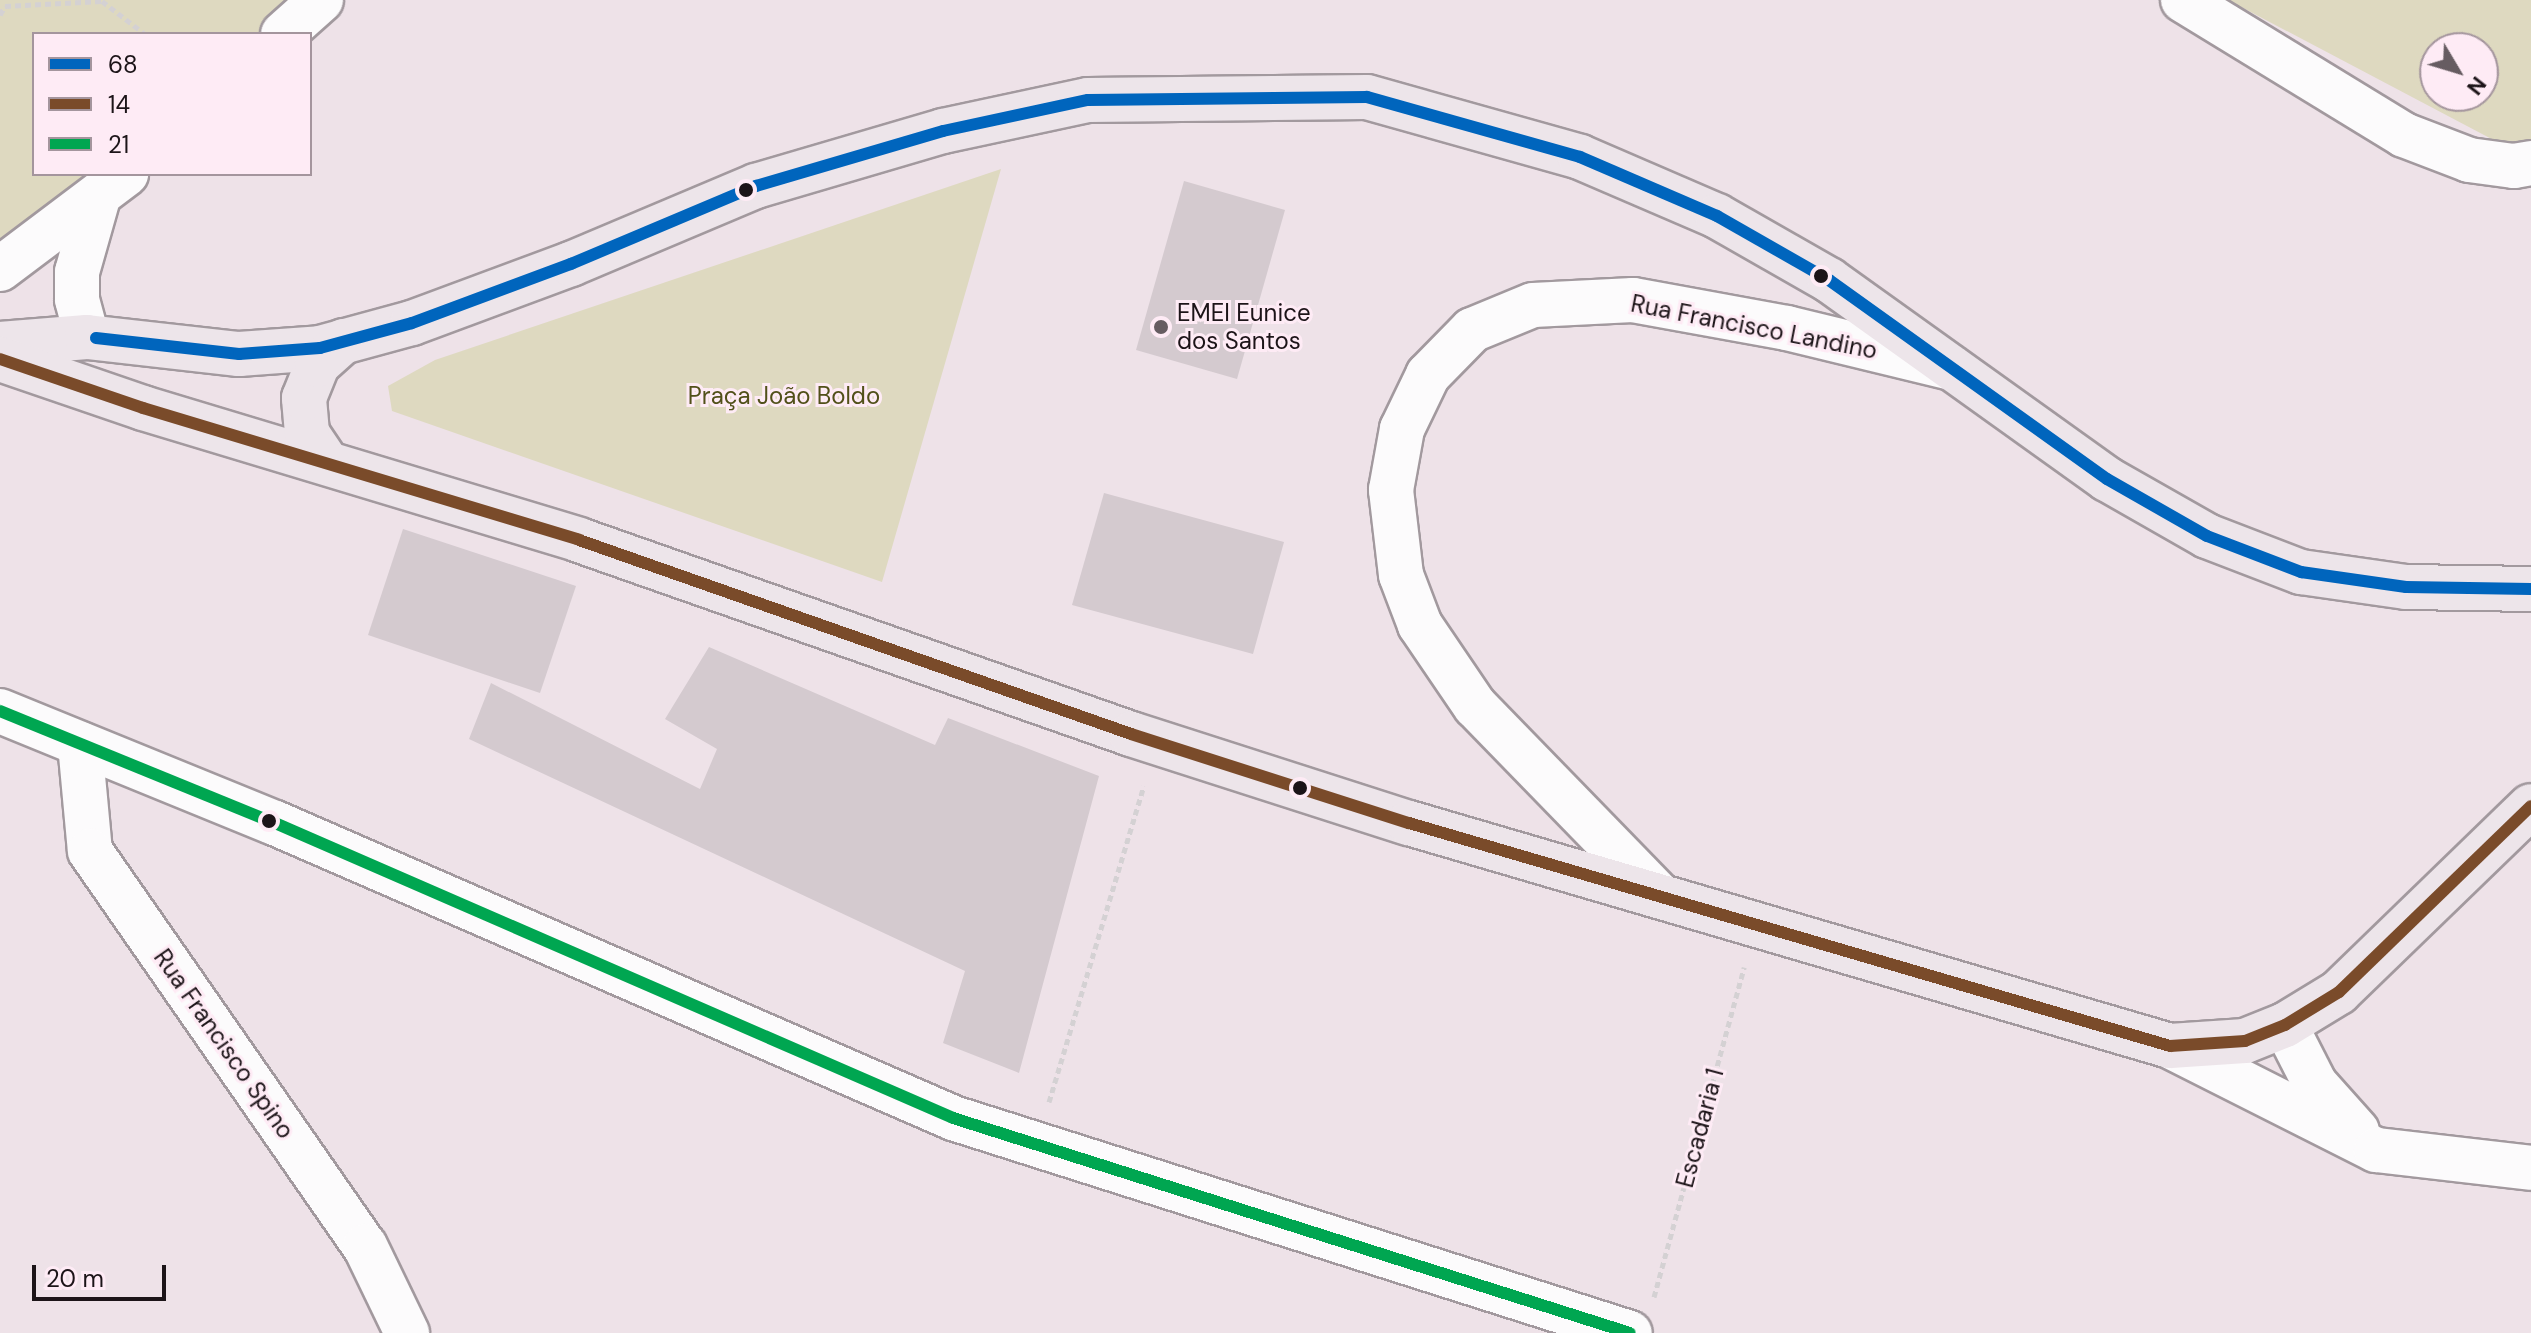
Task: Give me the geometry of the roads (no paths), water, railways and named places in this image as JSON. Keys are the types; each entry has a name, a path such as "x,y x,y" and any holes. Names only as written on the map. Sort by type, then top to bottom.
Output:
{"main road":[{"path":"0,344 87,337 239,354 320,348 412,323 571,264 756,186 943,131 1088,100 1367,97 1580,157 1717,216 1829,280 2107,479 2207,536 2301,572 2406,587 2527,592"},
{"path":"327,463 307,433 304,398 317,365 344,341"},
{"path":"0,359 143,408 579,540 1157,743 1409,823 1756,923 1803,941 2170,1046 2245,1041 2285,1025 2339,992 2531,806"}],"street":[{"path":"285,32 321,0"},
{"path":"2183,0 2404,135 2469,160 2514,166 2531,163"},
{"path":"0,269 112,186"},
{"path":"87,337 77,299 77,272 112,186"},
{"name":"Rua Francisco Landino","path":"1660,896 1475,706 1420,625 1401,575 1391,490 1402,429 1428,375 1472,330 1533,305 1633,300 1787,328 1958,370"},
{"path":"0,711 275,823 953,1118 1037,1145 1641,1318"},
{"name":"Rua Francisco Spino","path":"80,744 90,851 365,1246 407,1333"},
{"path":"2285,1025 2315,1084 2376,1150"},
{"path":"2170,1046 2376,1150 2531,1168"}],"place":[{"name":"EMEI Eunice dos Santos","path":"1161,327"}],"park label":[{"name":"Praça João Boldo","path":"784,396"}]}
